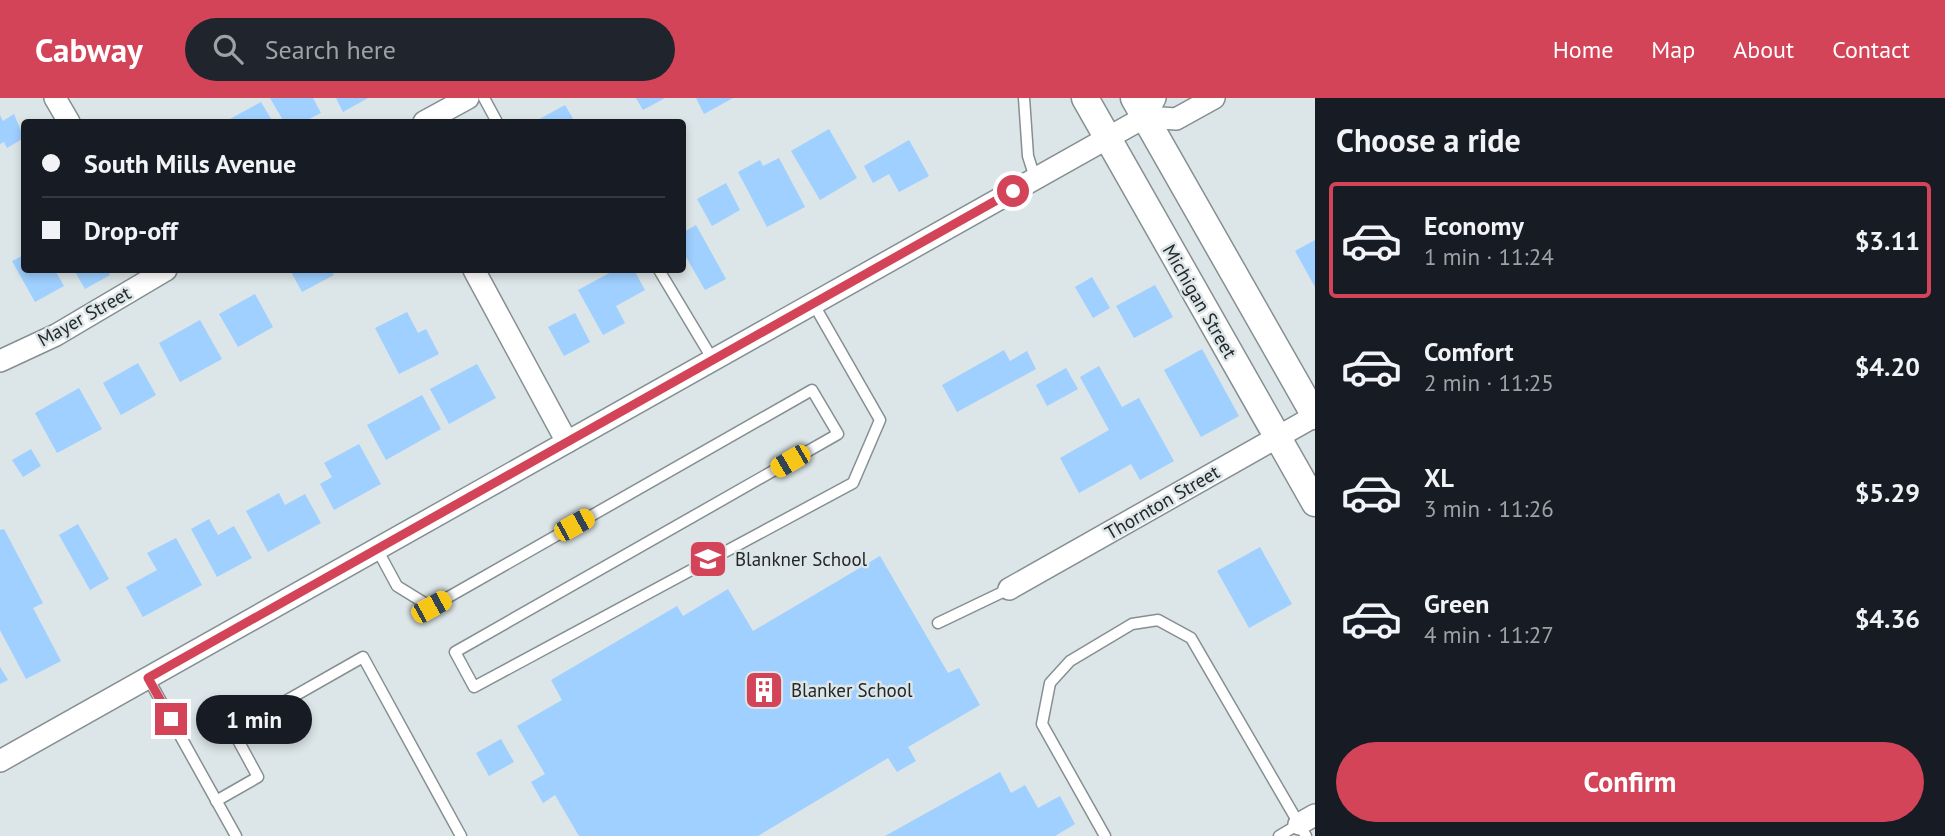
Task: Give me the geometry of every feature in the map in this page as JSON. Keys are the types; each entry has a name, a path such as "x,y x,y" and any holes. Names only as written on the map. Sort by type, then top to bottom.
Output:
{"street":[{"path":"55,98 67,119"},
{"path":"430,119 468,98"},
{"name":"Michigan Street","path":"1085,98 1315,503"},
{"path":"1145,104 1176,118 1214,98"},
{"path":"0,761 1108,138 1145,104"},
{"path":"1145,104 1315,416"},
{"name":"Mayer Street","path":"0,361 56,335 155,273"},
{"path":"476,273 567,442"},
{"name":"Thornton Street","path":"1009,589 1315,416"}],"lane":[{"path":"484,98 495,119"},
{"path":"1024,98 1028,156 1035,178"},
{"path":"661,273 713,360"},
{"path":"377,549 397,586 431,607 813,390 838,434 455,652 474,687 853,483 880,420 813,303"},
{"path":"938,623 1009,589"},
{"path":"1105,836 1042,724 1050,683 1070,661 1132,624 1158,620 1191,638 1307,825 1279,836"},
{"path":"216,800 258,777 233,731 363,657 461,836"},
{"path":"148,678 236,836"}],"building":[{"path":"270,98 313,98 321,113 309,119 282,119"},
{"path":"336,98 368,98 343,112"},
{"path":"636,98 665,98 643,110"},
{"path":"696,98 733,98 704,114"},
{"path":"261,102 271,119 230,119"},
{"path":"565,105 573,119 539,119"},
{"path":"14,114 21,131 21,140 7,148 4,142 0,144 0,115 3,121"},
{"path":"829,129 857,178 820,200 791,151"},
{"path":"909,140 929,176 899,192 889,174 873,183 864,166"},
{"path":"779,158 805,207 767,227 738,172 760,160 763,166"},
{"path":"726,183 740,210 712,226 697,199"},
{"path":"696,225 726,279 705,290 686,257 686,231"},
{"path":"1315,240 1315,287 1295,251"},
{"path":"21,256 21,273 57,273 64,286 35,302 12,261"},
{"path":"76,273 109,273 110,275 85,289"},
{"path":"292,273 334,275 302,292"},
{"path":"609,273 636,273 645,290 616,306 625,323 603,335 578,290"},
{"path":"1092,277 1110,308 1093,318 1075,287"},
{"path":"1155,285 1173,317 1134,338 1116,306"},
{"path":"255,294 273,327 238,347 219,314"},
{"path":"407,312 418,333 426,329 439,354 399,374 375,328"},
{"path":"575,313 590,342 564,356 548,327"},
{"path":"200,320 222,359 180,382 159,343"},
{"path":"1202,349 1239,416 1201,437 1164,370"},
{"path":"1004,350 1010,361 1027,351 1036,369 957,412 942,385"},
{"path":"138,363 156,395 121,415 103,383"},
{"path":"477,364 496,398 449,424 430,389"},
{"path":"1099,366 1122,407 1139,398 1174,461 1140,480 1131,464 1079,493 1060,458 1109,430 1080,377"},
{"path":"1066,368 1078,389 1047,406 1036,385"},
{"path":"79,388 102,429 57,453 35,413"},
{"path":"422,395 441,429 386,460 367,425"},
{"path":"359,444 381,484 334,510 320,484 332,477 324,463"},
{"path":"31,449 41,466 23,477 12,460"},
{"path":"279,493 285,505 305,494 321,523 268,552 246,511"},
{"path":"209,519 218,535 234,526 252,558 217,577 191,529"},
{"path":"78,524 109,579 90,590 59,535"},
{"path":"4,529 43,603 33,608 61,661 26,679 0,630 0,530"},
{"path":"176,538 202,585 143,617 126,587 157,570 147,553"},
{"path":"1260,547 1292,604 1249,628 1217,571"},
{"name":"Blanker School","path":"880,556 948,673 959,668 980,705 908,747 916,761 897,772 888,758 758,836 579,836 555,795 543,803 531,782 545,774 517,726 562,700 551,680 677,606 683,616 728,589 753,631"},
{"path":"0,667 8,680 0,684"},
{"path":"501,739 514,762 489,776 476,753"},
{"path":"1000,772 1011,793 1025,785 1038,808 1060,796 1075,824 1055,836 885,836"}],"place":[{"name":"Blankner School","path":"708,559"},
{"name":"Blanker School","path":"764,690"}],"route":[{"path":"171,719 148,678 1013,191"}]}
